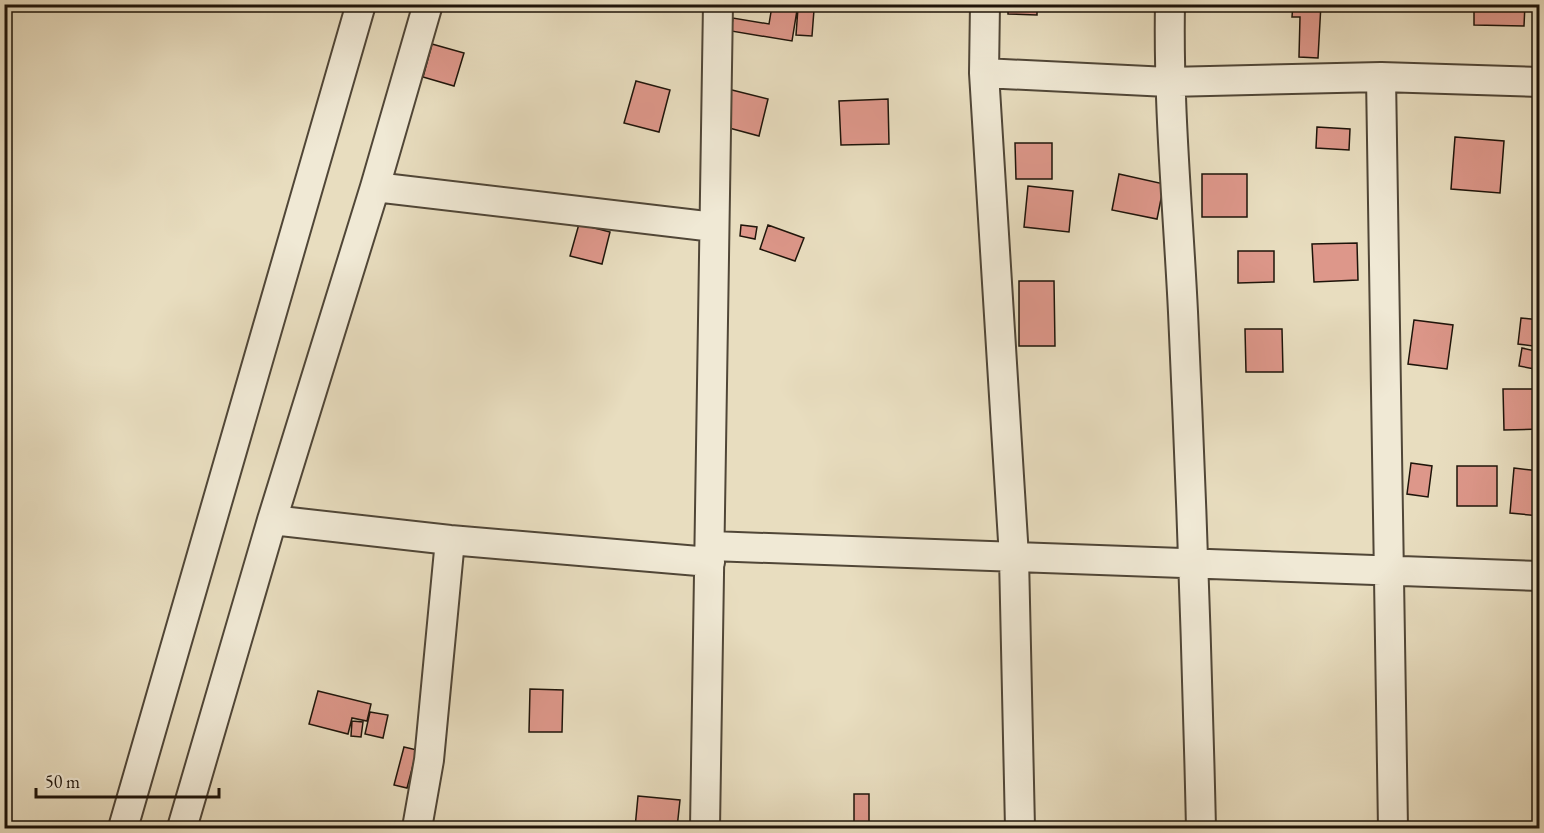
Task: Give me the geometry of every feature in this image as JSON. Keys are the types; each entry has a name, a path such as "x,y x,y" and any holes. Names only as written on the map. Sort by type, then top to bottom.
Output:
{"street":[{"path":"123,828 361,4"},
{"path":"182,828 272,520 375,187 428,4"},
{"path":"705,828 718,4"},
{"path":"985,4 984,73 1014,557 1020,828"},
{"path":"1170,4 1168,82 1180,252 1195,563 1201,828"},
{"path":"984,73 1168,82 1382,77 1539,82"},
{"path":"1382,77 1393,828"},
{"path":"375,187 714,227"},
{"path":"272,520 450,540 710,554 1014,557 1539,576"},
{"path":"417,828 429,760 450,540"}],"building":[{"path":"1008,4 1037,4 1037,15 1008,14"},
{"path":"1293,4 1321,4 1318,58 1299,57 1300,17 1292,17"},
{"path":"1474,4 1525,4 1524,26 1474,25"},
{"path":"772,6 797,10 792,41 731,31 733,18 769,24"},
{"path":"798,8 814,10 812,36 796,35"},
{"path":"432,44 464,53 454,86 423,77"},
{"path":"636,81 670,90 659,132 624,123"},
{"path":"728,89 768,99 759,136 718,125"},
{"path":"888,99 889,144 841,145 839,101"},
{"path":"1317,127 1350,129 1349,150 1316,148"},
{"path":"1455,137 1504,141 1500,193 1451,189"},
{"path":"1015,143 1052,143 1052,179 1016,179"},
{"path":"1119,174 1164,184 1157,219 1112,210"},
{"path":"1202,174 1247,174 1247,217 1202,217"},
{"path":"1028,186 1073,191 1069,232 1024,227"},
{"path":"579,224 610,232 602,264 570,256"},
{"path":"741,225 757,227 755,239 740,236"},
{"path":"768,225 804,238 795,261 760,249"},
{"path":"1357,243 1358,280 1314,282 1312,244"},
{"path":"1238,251 1274,251 1274,282 1238,283"},
{"path":"1019,281 1054,281 1055,346 1019,346"},
{"path":"1521,318 1540,320 1540,347 1518,344"},
{"path":"1414,320 1453,325 1447,369 1408,364"},
{"path":"1245,329 1282,329 1283,372 1246,372"},
{"path":"1522,348 1540,352 1540,370 1519,366"},
{"path":"1503,389 1540,389 1540,429 1504,430"},
{"path":"1411,463 1432,466 1428,497 1407,494"},
{"path":"1457,466 1497,466 1497,506 1457,506"},
{"path":"1514,468 1540,471 1540,516 1510,513"},
{"path":"530,689 563,690 562,732 529,732"},
{"path":"318,691 371,704 367,721 352,718 348,734 309,724"},
{"path":"370,712 388,715 383,738 365,734"},
{"path":"352,721 363,722 361,737 351,736"},
{"path":"404,747 417,750 407,788 394,785"},
{"path":"854,794 869,794 869,822 854,822"},
{"path":"638,796 680,800 677,828 635,828"},
{"path":"990,823 991,828 963,828 963,826"}]}
